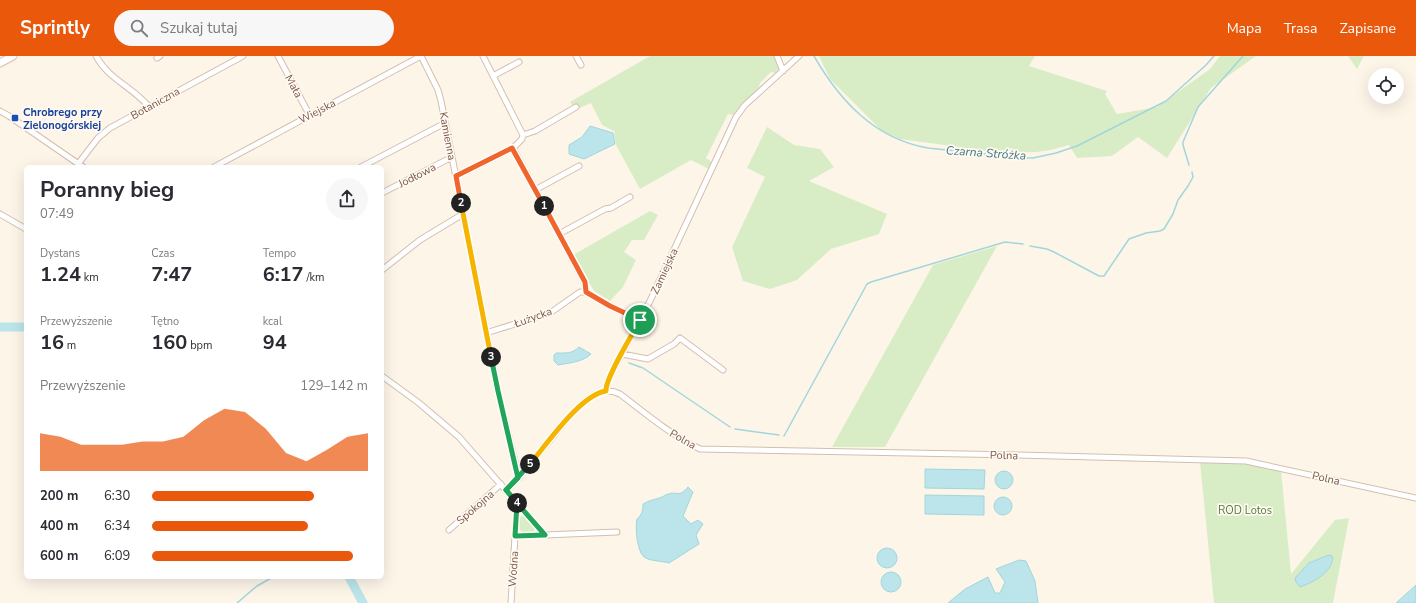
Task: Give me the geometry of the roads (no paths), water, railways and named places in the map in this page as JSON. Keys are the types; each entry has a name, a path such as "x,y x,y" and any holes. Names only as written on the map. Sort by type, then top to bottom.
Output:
{"street":[{"path":"0,63 13,56"},
{"path":"96,56 108,73 144,100 149,107"},
{"name":"Botaniczna","path":"81,165 98,138 110,128 243,56"},
{"name":"Mała","path":"278,56 310,116"},
{"name":"Wiejska","path":"218,165 421,56"},
{"name":"Kamienna","path":"421,56 438,90 486,333 518,478"},
{"path":"483,56 523,135"},
{"path":"576,56 581,65"},
{"path":"777,56 783,71"},
{"name":"Zamiejska","path":"606,391 607,384 640,320 736,117 745,105 799,56"},
{"path":"493,76 519,62"},
{"path":"456,176 512,148 522,139 523,135 534,131 576,107"},
{"path":"0,111 79,165"},
{"path":"365,165 445,123"},
{"path":"512,148 585,282 586,292 610,306 640,320"},
{"name":"Jodłowa","path":"384,192 452,157"},
{"path":"535,190 579,166"},
{"path":"559,234 630,197"},
{"path":"0,214 24,228"},
{"path":"384,268 420,240 463,214"},
{"name":"Łużycka","path":"486,333 550,313 580,292 586,292"},
{"path":"622,354 648,359 674,344 680,338 723,370"},
{"path":"384,377 420,403 448,426 482,461 545,535"},
{"path":"506,490 518,478 571,415 590,398 600,392 606,391"},
{"name":"Polna","path":"606,391 620,394 658,424 700,449 1246,461 1271,465 1416,498"},
{"name":"Spokojna","path":"449,530 501,484"},
{"name":"Wodna","path":"511,603 517,503"},
{"path":"515,536 617,532"}],"water":[{"path":"590,126 613,133 615,144 584,159 569,154 569,145 582,137"},
{"path":"579,347 591,354 584,359 571,363 558,365 554,361 554,355 556,353 571,352"},
{"path":"925,469 985,470 984,489 925,488"},
{"path":"1004,471 1010,474 1013,480 1010,486 1004,489 998,486 995,480 998,474"},
{"path":"688,487 693,492 683,516 691,524 698,520 703,524 696,535 699,544 669,563 644,557 638,545 636,528 637,519 642,512 643,504 671,493 680,493"},
{"path":"925,495 984,496 984,515 925,514"},
{"path":"1003,497 1009,500 1012,506 1009,512 1003,515 997,512 994,506 997,500"},
{"path":"887,548 894,551 897,558 894,565 887,568 880,565 877,558 880,551"},
{"path":"1331,555 1333,558 1329,568 1316,580 1300,587 1295,578 1309,563"},
{"path":"1019,560 1026,561 1035,581 1038,603 948,603 965,589 988,577 995,593 1000,593 1005,582 996,569"},
{"path":"891,572 898,575 901,582 898,589 891,592 884,589 881,582 884,575"},
{"path":"1416,585 1416,603 1396,603"}],"waterway":[{"name":"Czarna Stróżka","path":"814,56 824,73 848,103 875,127 891,136 928,148 1024,158 1033,158 1056,153 1077,146 1166,101 1214,56"},
{"path":"1189,165 1183,142 1198,107 1243,56"},
{"path":"1030,246 1047,249 1099,276 1104,276 1129,239 1164,229 1173,214 1178,200 1193,177 1192,172"},
{"path":"784,436 867,284 1005,242 1023,244"},
{"path":"0,327 24,327"},
{"path":"629,363 643,368 730,427"},
{"path":"735,429 779,435"},
{"path":"237,603 257,586 269,579"},
{"path":"350,579 363,603"}],"place":[{"name":"Chrobrego przy Zielonogórskiej","path":"15,118"}],"park label":[{"name":"ROD Lotos","path":"1245,510"}]}
